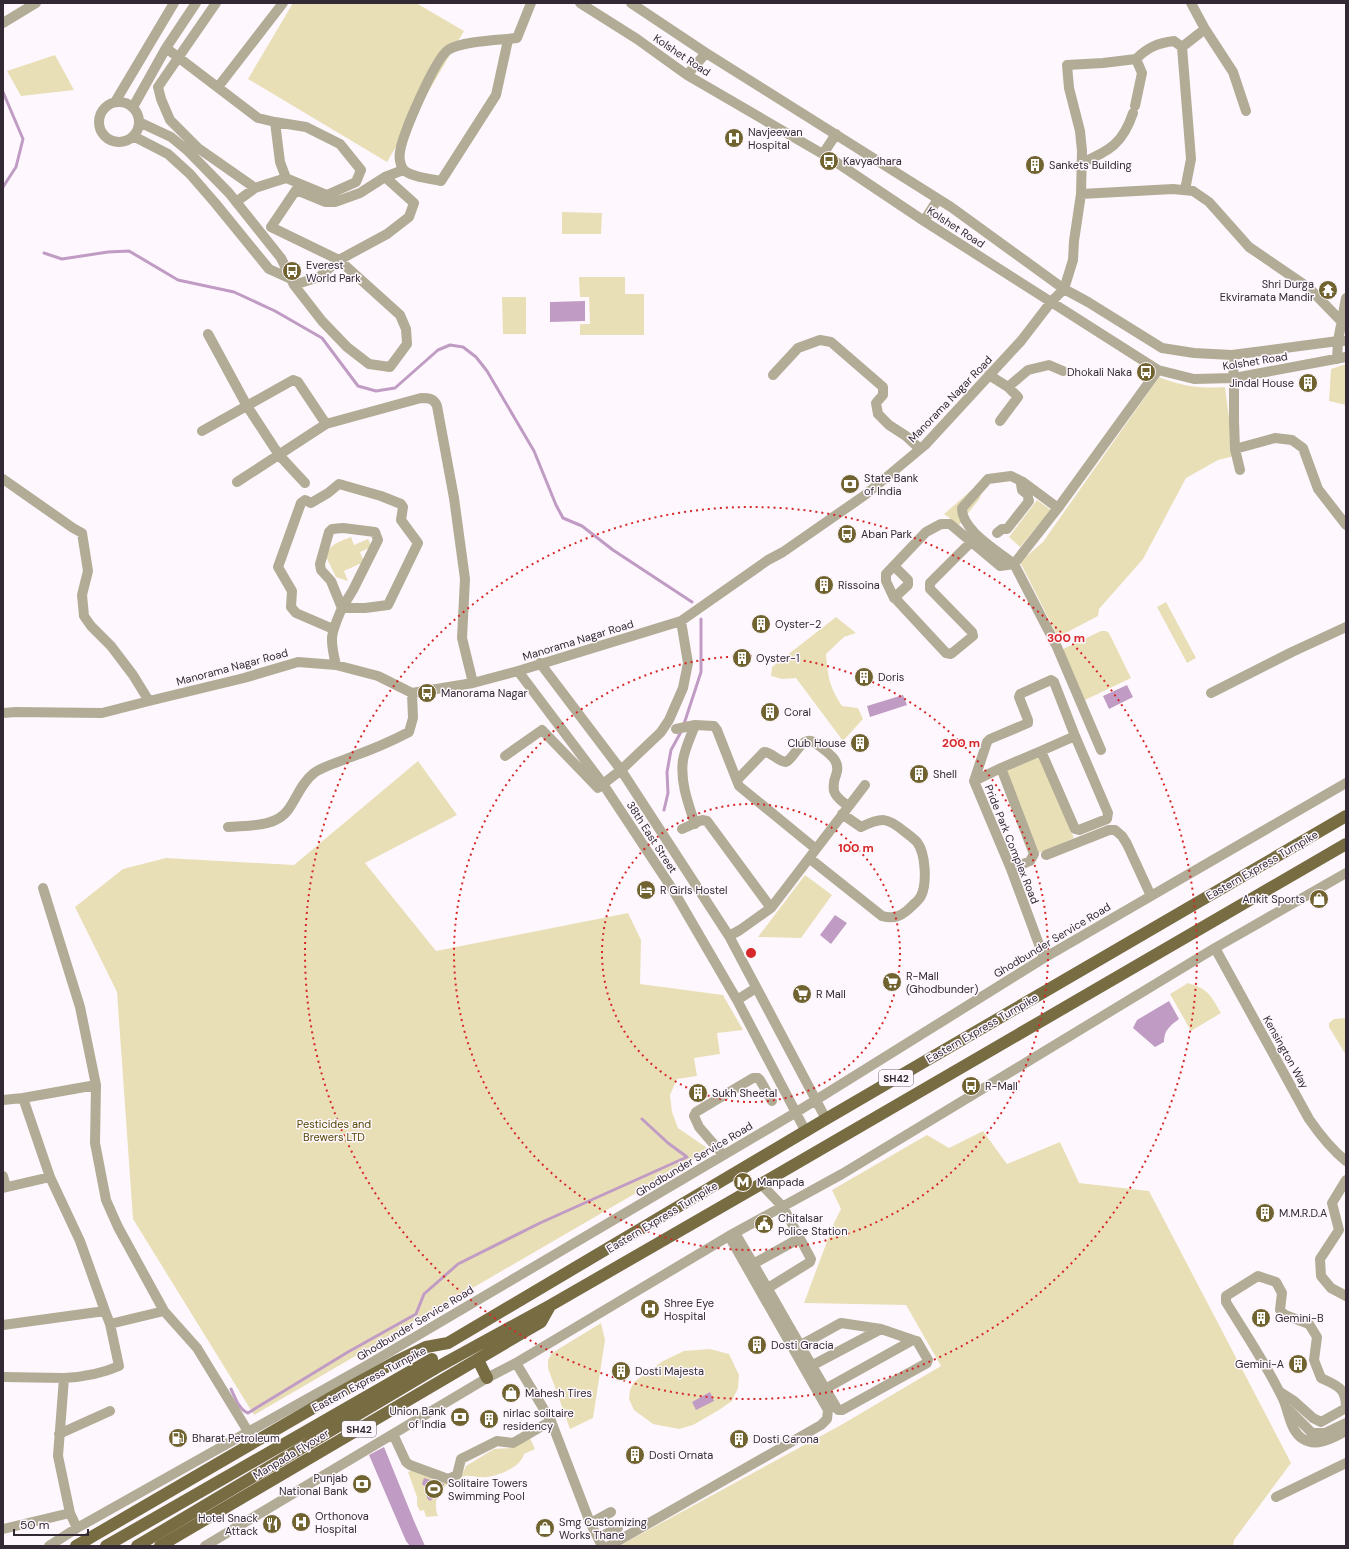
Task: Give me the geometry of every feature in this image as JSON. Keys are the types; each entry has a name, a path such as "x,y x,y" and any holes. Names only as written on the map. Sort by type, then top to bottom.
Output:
{"main road":[{"name":"Eastern Express Turnpike","path":"76,1546 171,1491 367,1372 426,1347 448,1342 826,1119 1346,816"},
{"name":"Eastern Express Turnpike","path":"160,1546 541,1322 551,1305 1346,844"},
{"name":"Manpada Flyover","path":"106,1546 433,1364 551,1305"},
{"name":"Manpada Flyover","path":"137,1546 433,1364 448,1342"},
{"path":"478,1360 487,1378"},
{"path":"171,1491 192,1527"}],"street":[{"path":"3,23 36,3"},
{"path":"115,102 174,3"},
{"path":"133,107 166,48 196,3"},
{"path":"216,3 158,87 170,120 198,148 255,188"},
{"path":"218,87 282,3"},
{"path":"508,40 496,95 441,180 412,175 403,170 400,161 400,151 412,114 439,60 448,50 461,44 517,38 531,3"},
{"name":"Kolshet Road","path":"580,3 637,39 687,75 823,154 924,221 1158,370 1194,379 1234,378 1342,358"},
{"name":"Kolshet Road","path":"631,3 706,53 938,199 1064,289 1088,302 1162,348 1194,353 1232,355 1342,341"},
{"path":"1191,3 1205,29 1233,72 1246,111"},
{"path":"1182,47 1205,29"},
{"path":"1064,289 1073,260 1074,241 1081,194 1082,151 1080,131 1069,88 1067,65 1136,59 1144,51 1158,44 1174,41 1182,47 1191,159 1186,190"},
{"path":"166,48 258,118 306,127 340,144 361,170 356,182 327,195 286,178 255,188 236,202"},
{"path":"687,75 706,53"},
{"path":"1081,162 1096,156 1117,143 1129,126 1142,72 1136,59"},
{"path":"115,102 127,104 133,107 138,117 138,127 133,136 127,140 114,141 103,134 98,122 103,109 108,104 115,102"},
{"path":"139,122 171,137 188,151 229,193 281,258 292,282 322,321 347,347 369,364 390,367 407,344 406,329 400,315 339,260 271,227 296,190 325,202 335,202 360,193 386,177 403,170"},
{"path":"274,122 280,162 286,178"},
{"path":"823,154 836,134"},
{"path":"133,136 168,154 190,174 269,269 292,282 310,281 320,277 339,260 387,234 409,217 414,203 386,177"},
{"path":"1081,194 1173,189 1193,192 1209,202 1249,248 1309,288 1342,322"},
{"path":"216,204 229,193"},
{"path":"924,221 938,199"},
{"name":"Manorama Nagar Road","path":"3,713 102,713 149,700 244,678 298,662 336,665 378,676 412,693 473,683 518,671 681,621 865,495 920,449 1021,341 1051,302 1064,289"},
{"path":"1342,358 1342,322 1346,298"},
{"path":"208,334 247,406 279,455 305,483"},
{"path":"773,375 798,348 820,340 831,342 883,387 882,395 876,402 878,414 889,425 906,436 920,449"},
{"path":"1232,355 1234,378 1235,449 1240,470"},
{"path":"1008,387 1028,370 1049,365 1063,371"},
{"path":"971,542 930,583 930,589 972,632 973,636 951,654 946,653 894,598 886,581 886,574 926,532 941,524 950,524 1000,566 1014,564 1058,508 1158,370"},
{"path":"989,375 1008,387 1018,397 1000,421"},
{"path":"202,431 293,380 298,382 326,424"},
{"path":"237,482 326,424 421,398 428,398 436,403 454,498 466,579 462,638 473,683"},
{"path":"1235,449 1275,438 1292,440 1302,448 1318,489 1346,525"},
{"path":"1058,508 1023,482 1011,476 988,479 962,508 962,514 965,522 978,536 1014,564 1057,647 1101,750"},
{"path":"3,479 82,533 88,571 82,595 84,616 91,626 111,646 133,675 149,700"},
{"path":"997,532 1007,529 1029,501 1027,494 1022,490 1021,484 1023,482"},
{"path":"333,629 296,613 291,607 292,591 278,567 301,503 305,500 311,503 328,493 339,484 381,496 401,504 401,520 418,543 388,605 365,608 342,608"},
{"path":"336,665 331,645 333,629 342,608 354,590 378,540 375,532 343,528 332,529 329,532 320,564 321,570 331,581 342,608"},
{"path":"894,566 908,580 908,585 894,598"},
{"path":"505,756 542,730 601,786 621,770 661,732 669,720 683,688 688,663 681,621"},
{"path":"1211,693 1346,626"},
{"name":"38th East Street","path":"540,663 621,770 729,936 826,1119"},
{"name":"38th East Street","path":"518,671 601,786 673,890 737,1000 806,1132"},
{"name":"Pride Park Complex Road","path":"1041,751 1075,829 1079,830 1107,819 1108,813 1054,682 1051,680 1020,694 1019,697 1028,723 990,739 987,742 974,782 1011,869 1044,958"},
{"path":"228,827 267,823 277,820 287,811 303,785 314,773 333,764 388,743 409,732 413,718 412,693"},
{"path":"695,725 683,760 685,794 695,824"},
{"path":"676,729 695,725 714,726 717,730 739,786 816,849"},
{"path":"974,782 1001,768 1075,736"},
{"path":"737,780 764,752 767,752 780,761 786,762 801,745 808,741 814,742 834,757 837,764 834,791 845,810 861,827 878,820 888,820 917,842 923,859 925,882 920,897 906,912 890,918 882,916 809,858"},
{"path":"1001,768 1034,854 1030,861 1011,869"},
{"name":"Ghodbunder Service Road","path":"49,1546 77,1528 249,1433 367,1372 723,1155 795,1113 1044,958 1346,783"},
{"path":"729,936 771,908 865,785"},
{"path":"682,830 702,820 707,821 771,908"},
{"path":"1046,855 1109,830 1115,830 1122,836 1127,844 1151,896"},
{"path":"210,1545 487,1378 516,1363 732,1234 842,1174 1215,948 1346,873"},
{"path":"43,888 80,1007 96,1085 96,1143 106,1200 118,1227 164,1312 197,1348 249,1433"},
{"name":"Kensington Way","path":"1215,948 1309,1119 1320,1136 1346,1161"},
{"path":"737,1000 756,988"},
{"path":"723,1155 699,1127 694,1116 696,1112 753,1078 758,1078 760,1080 772,1101"},
{"path":"3,1100 23,1098 96,1085"},
{"path":"3,1377 79,1377 102,1373 119,1366 110,1324 80,1241 50,1177 23,1098"},
{"path":"3,1176 5,1188 50,1177"},
{"path":"1346,1180 1332,1203 1339,1230 1320,1259 1321,1276 1331,1288 1346,1296"},
{"path":"761,1184 783,1207 811,1259 810,1262 768,1288"},
{"path":"732,1234 768,1288 838,1410 842,1410 927,1363 928,1360 917,1341 881,1329 841,1322 801,1345"},
{"path":"609,1546 821,1425 828,1419 828,1410 732,1234"},
{"path":"753,1264 800,1238"},
{"path":"1280,1392 1294,1401 1313,1418 1321,1422 1346,1408 1346,1400 1340,1387 1321,1378 1314,1360 1317,1337 1309,1324 1285,1315 1280,1310 1282,1293 1276,1282 1258,1276 1226,1296 1226,1302 1280,1392 1287,1408 1312,1433 1325,1433 1346,1426"},
{"path":"3,1325 105,1311"},
{"path":"110,1324 164,1312"},
{"path":"813,1365 881,1329"},
{"path":"825,1389 913,1340"},
{"path":"516,1363 551,1421 591,1523 600,1542 618,1528"},
{"path":"64,1378 58,1456 70,1513 77,1528"},
{"path":"59,1434 110,1411"},
{"path":"393,1434 406,1462 410,1465 448,1479 457,1475 461,1459 497,1441 513,1443 551,1421"},
{"path":"1276,1497 1346,1463"},
{"path":"591,1523 611,1512"},
{"path":"3,1529 70,1513"}],"green space":[{"path":"293,3 416,3 464,31 387,162 248,79"},
{"path":"55,55 74,90 21,96 7,71"},
{"path":"562,212 602,213 601,234 562,234"},
{"path":"579,277 625,277 625,294 644,294 644,335 580,335 580,324 590,324 589,297 580,297"},
{"path":"502,297 526,297 526,334 503,334"},
{"path":"1346,364 1346,405 1329,401 1331,369"},
{"path":"1159,377 1175,383 1191,386 1208,388 1225,387 1234,456 1218,460 1186,478 1143,559 1099,609 1098,616 1058,637 1020,562 1043,542"},
{"path":"975,487 981,494 980,498 959,525 944,514"},
{"path":"1037,500 1051,510 1020,547 1009,537"},
{"path":"351,537 354,545 368,539 372,547 360,552 364,562 344,571 348,581 336,577 326,557 332,546"},
{"path":"1166,602 1196,658 1187,663 1157,607"},
{"path":"836,617 856,633 844,637 826,654 830,681 834,693 842,706 858,708 863,719 843,741 796,678 782,679 771,676 772,667"},
{"path":"1101,631 1106,631 1109,633 1131,678 1085,700 1063,649"},
{"path":"1039,753 1074,838 1039,853 1004,768"},
{"name":"Pesticides and Brewers LTD","path":"418,761 457,815 365,863 436,951 628,913 641,940 640,984 723,995 743,1030 717,1033 720,1054 694,1058 697,1076 677,1079 670,1095 672,1112 678,1128 710,1150 254,1415 133,1219 117,992 75,907 123,869 166,858 294,865"},
{"path":"805,875 832,895 801,938 758,937"},
{"path":"1188,983 1201,988 1209,994 1221,1013 1191,1031 1170,994"},
{"path":"1346,1018 1346,1055 1329,1027 1329,1023 1334,1019"},
{"path":"983,1131 1007,1164 1060,1142 1079,1183 1149,1191 1291,1463 1234,1540 1233,1546 619,1546 841,1425 941,1366 906,1305 804,1303 834,1223 841,1209 832,1190 927,1135 949,1148"},
{"path":"601,1323 605,1340 593,1418 570,1429 548,1368 548,1360 552,1353"},
{"path":"710,1349 729,1354 739,1375 738,1388 732,1401 693,1425 679,1429 653,1424 634,1410 629,1399 630,1390 634,1382 663,1361 684,1351"},
{"path":"530,1438 535,1449 524,1454 519,1463 514,1467 503,1473 491,1476 465,1476 458,1478 446,1485 441,1490 436,1502 438,1516 426,1517 424,1510 420,1511 417,1505 417,1497 408,1472 414,1469 452,1480 462,1475 466,1466 494,1449 512,1448"}],"shaded area":[{"path":"585,301 585,321 550,322 550,302"},
{"path":"1127,685 1133,697 1109,709 1103,696"},
{"path":"903,695 907,705 870,717 867,706"},
{"path":"835,915 847,923 831,944 820,935"},
{"path":"1169,1001 1179,1019 1166,1031 1164,1042 1155,1047 1133,1028 1137,1020"},
{"path":"710,1392 714,1401 696,1410 692,1402"},
{"path":"384,1447 425,1546 410,1546 406,1541 369,1455"},
{"name":"Solitaire Towers Swimming Pool","path":"424,1478 444,1484 442,1489 435,1491 435,1497 430,1501 427,1498 426,1488 422,1484"}],"waterway":[{"path":"3,92 23,139 16,167 3,187"},
{"path":"44,253 62,259 108,252 129,251 178,280 234,292 275,311 322,338 358,386 376,391 395,388 438,350 450,345 463,347 476,357 487,371 534,451 556,505 563,518 582,526 613,550 692,602"},
{"path":"684,724 701,672 701,619"},
{"path":"664,810 668,793 667,772 671,750 682,730"},
{"path":"231,1389 242,1409 248,1413 348,1352 416,1314 424,1294 458,1264 540,1223 687,1157 668,1143 642,1119"}],"place":[{"name":"Navjeewan Hospital","path":"734,138"},
{"name":"Kavyadhara","path":"829,161"},
{"name":"Sankets Building","path":"1035,165"},
{"name":"Everest World Park","path":"292,271"},
{"name":"Shri Durga Ekviramata Mandir","path":"1328,290"},
{"name":"Dhokali Naka","path":"1146,372"},
{"name":"Jindal House","path":"1308,383"},
{"name":"State Bank of India","path":"850,484"},
{"name":"Aban Park","path":"847,534"},
{"name":"Rissoina","path":"824,585"},
{"name":"Oyster-2","path":"761,624"},
{"name":"Oyster-1","path":"742,658"},
{"name":"Doris","path":"864,677"},
{"name":"Manorama Nagar","path":"427,693"},
{"name":"Coral","path":"770,712"},
{"name":"Club House","path":"860,743"},
{"name":"Shell","path":"919,774"},
{"name":"R Girls Hostel","path":"646,890"},
{"name":"Ankit Sports","path":"1319,899"},
{"name":"R-Mall (Ghodbunder)","path":"892,982"},
{"name":"R Mall","path":"802,994"},
{"name":"R-Mall","path":"971,1086"},
{"name":"Sukh Sheetal","path":"698,1093"},
{"name":"Manpada","path":"743,1182"},
{"name":"M.M.R.D.A","path":"1265,1213"},
{"name":"Chitalsar Police Station","path":"764,1224"},
{"name":"Shree Eye Hospital","path":"650,1309"},
{"name":"Gemini-B","path":"1261,1318"},
{"name":"Dosti Gracia","path":"757,1345"},
{"name":"Gemini-A","path":"1298,1364"},
{"name":"Dosti Majesta","path":"621,1371"},
{"name":"Mahesh Tires","path":"511,1393"},
{"name":"Union Bank of India","path":"460,1417"},
{"name":"nirlac soiltaire residency","path":"489,1419"},
{"name":"Bharat Petroleum","path":"178,1438"},
{"name":"Dosti Carona","path":"739,1439"},
{"name":"Dosti Ornata","path":"635,1455"},
{"name":"Punjab National Bank","path":"362,1484"},
{"name":"Solitaire Towers Swimming Pool","path":"434,1489"},
{"name":"Orthonova Hospital","path":"301,1522"},
{"name":"Hotel Snack Attack","path":"272,1524"},
{"name":"Smg Customizing Works Thane","path":"545,1528"}]}
